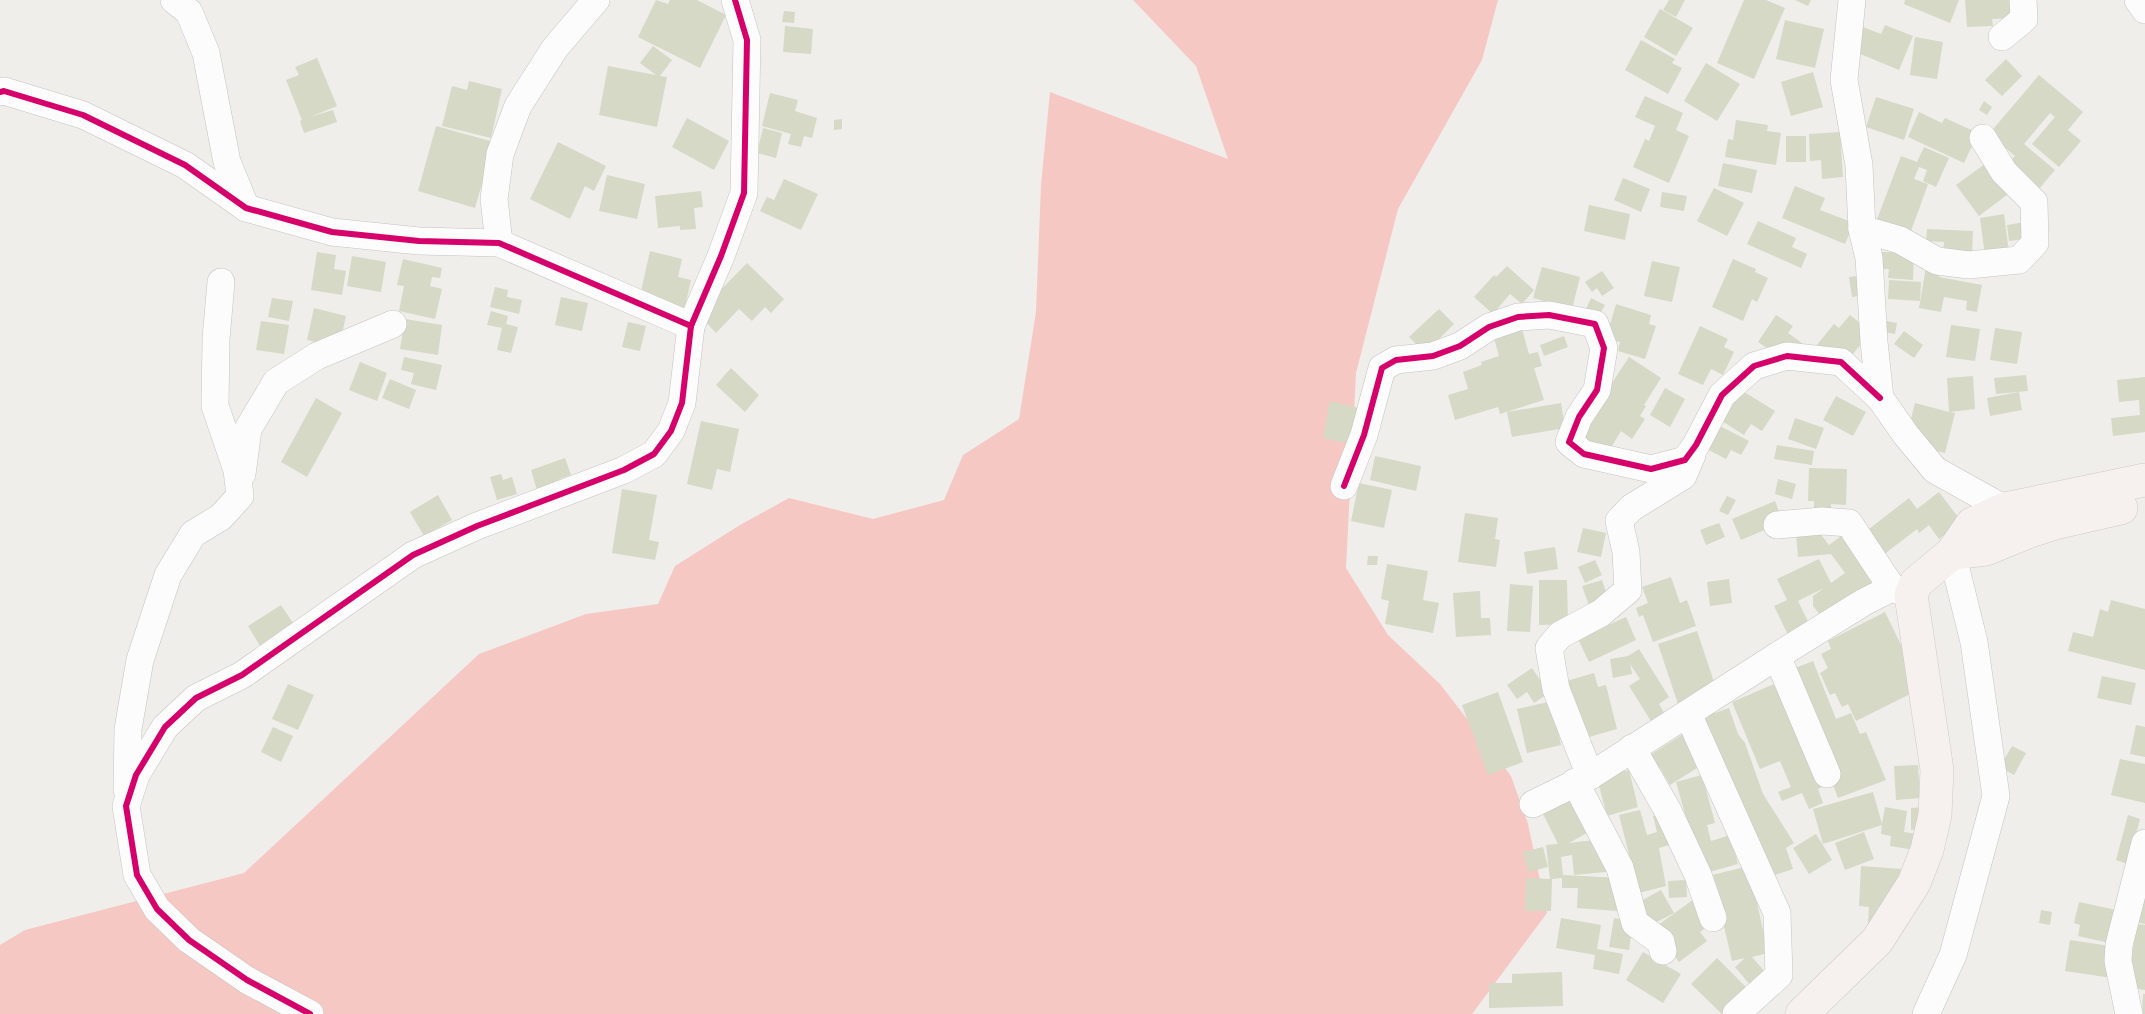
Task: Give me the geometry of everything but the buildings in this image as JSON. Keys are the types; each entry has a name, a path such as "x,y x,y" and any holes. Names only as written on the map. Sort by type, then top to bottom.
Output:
{"main road":[{"path":"1802,1014 1877,941 1914,883 1927,850 1935,815 1937,770 1901,592 1952,554 1972,524 2005,509 2145,480"},
{"path":"1952,554 1986,549 2055,523 2145,502"}],"street":[{"path":"174,0 189,12 206,53 227,162 246,207"},
{"path":"499,243 494,199 501,154 518,106 555,48 596,0"},
{"path":"126,806 136,775 165,727 196,698 242,675 413,555 477,526 624,470 654,454 671,431 682,403 691,327 744,193 747,40 735,0"},
{"path":"1852,0 1844,80 1859,165 1862,229 1869,258 1880,398"},
{"path":"2002,37 2024,19 2023,0"},
{"path":"2138,0 2145,10"},
{"path":"1,91 82,115 185,165 246,207 332,232 419,241 499,243 691,327"},
{"path":"1862,229 1900,240 1937,261 1969,265 2019,260 2035,243 2034,202 2004,172 1983,138"},
{"path":"221,282 216,339 215,406 237,470 240,496"},
{"path":"1344,486 1364,435 1382,368 1396,360 1433,356 1460,346 1489,327 1518,317 1549,315 1594,324 1604,348 1598,390 1579,417 1569,441 1584,454 1651,469 1685,460 1696,445"},
{"path":"310,1014 247,980 189,940 157,909 137,875 126,806 128,729 140,660 168,575 193,534 221,517 240,496 248,429 276,382 317,356 393,324"},
{"path":"1663,951 1661,942 1635,923 1620,868 1582,779 1556,689 1549,648 1560,635 1601,613 1628,590 1626,552 1619,521 1631,508 1683,476 1722,395 1754,366 1787,356 1841,362 1880,398 1935,470 2005,509"},
{"path":"1533,804 1582,779 1864,602 1901,592 1849,523 1822,521 1777,525"},
{"path":"1926,1014 1953,955 1996,796 1974,642 1952,554"},
{"path":"1777,656 1827,774"},
{"path":"1688,714 1777,913 1779,975 1736,1014"},
{"path":"1632,748 1668,811 1698,875 1713,918"},
{"path":"2129,1014 2118,961 2119,945 2141,877 2145,843"}],"shaded area":[{"path":"1133,0 1498,0 1482,60 1398,209 1356,373 1346,568 1388,635 1440,684 1511,776 1528,824 1547,913 1472,1014 0,1014 0,945 25,930 244,873 479,654 586,614 658,604 675,566 740,525 789,498 873,519 944,500 963,455 1019,419 1036,312 1041,185 1050,92 1228,159 1196,66"}],"cycle path":[{"path":"310,1014 247,980 189,940 157,909 137,875 126,806 136,775 165,727 196,698 242,675 413,555 477,526 624,470 654,454 671,431 682,403 691,326 721,256 744,193 747,40 735,0"},
{"path":"0,92 4,91 83,115 185,165 246,208 332,232 419,241 499,243 691,326"},
{"path":"1344,486 1364,435 1382,368 1396,360 1433,356 1460,346 1489,327 1518,317 1549,315 1595,324 1604,348 1597,390 1579,417 1569,442 1584,454 1651,469 1685,460 1696,445 1722,395 1754,366 1787,356 1841,362 1880,398"}]}
